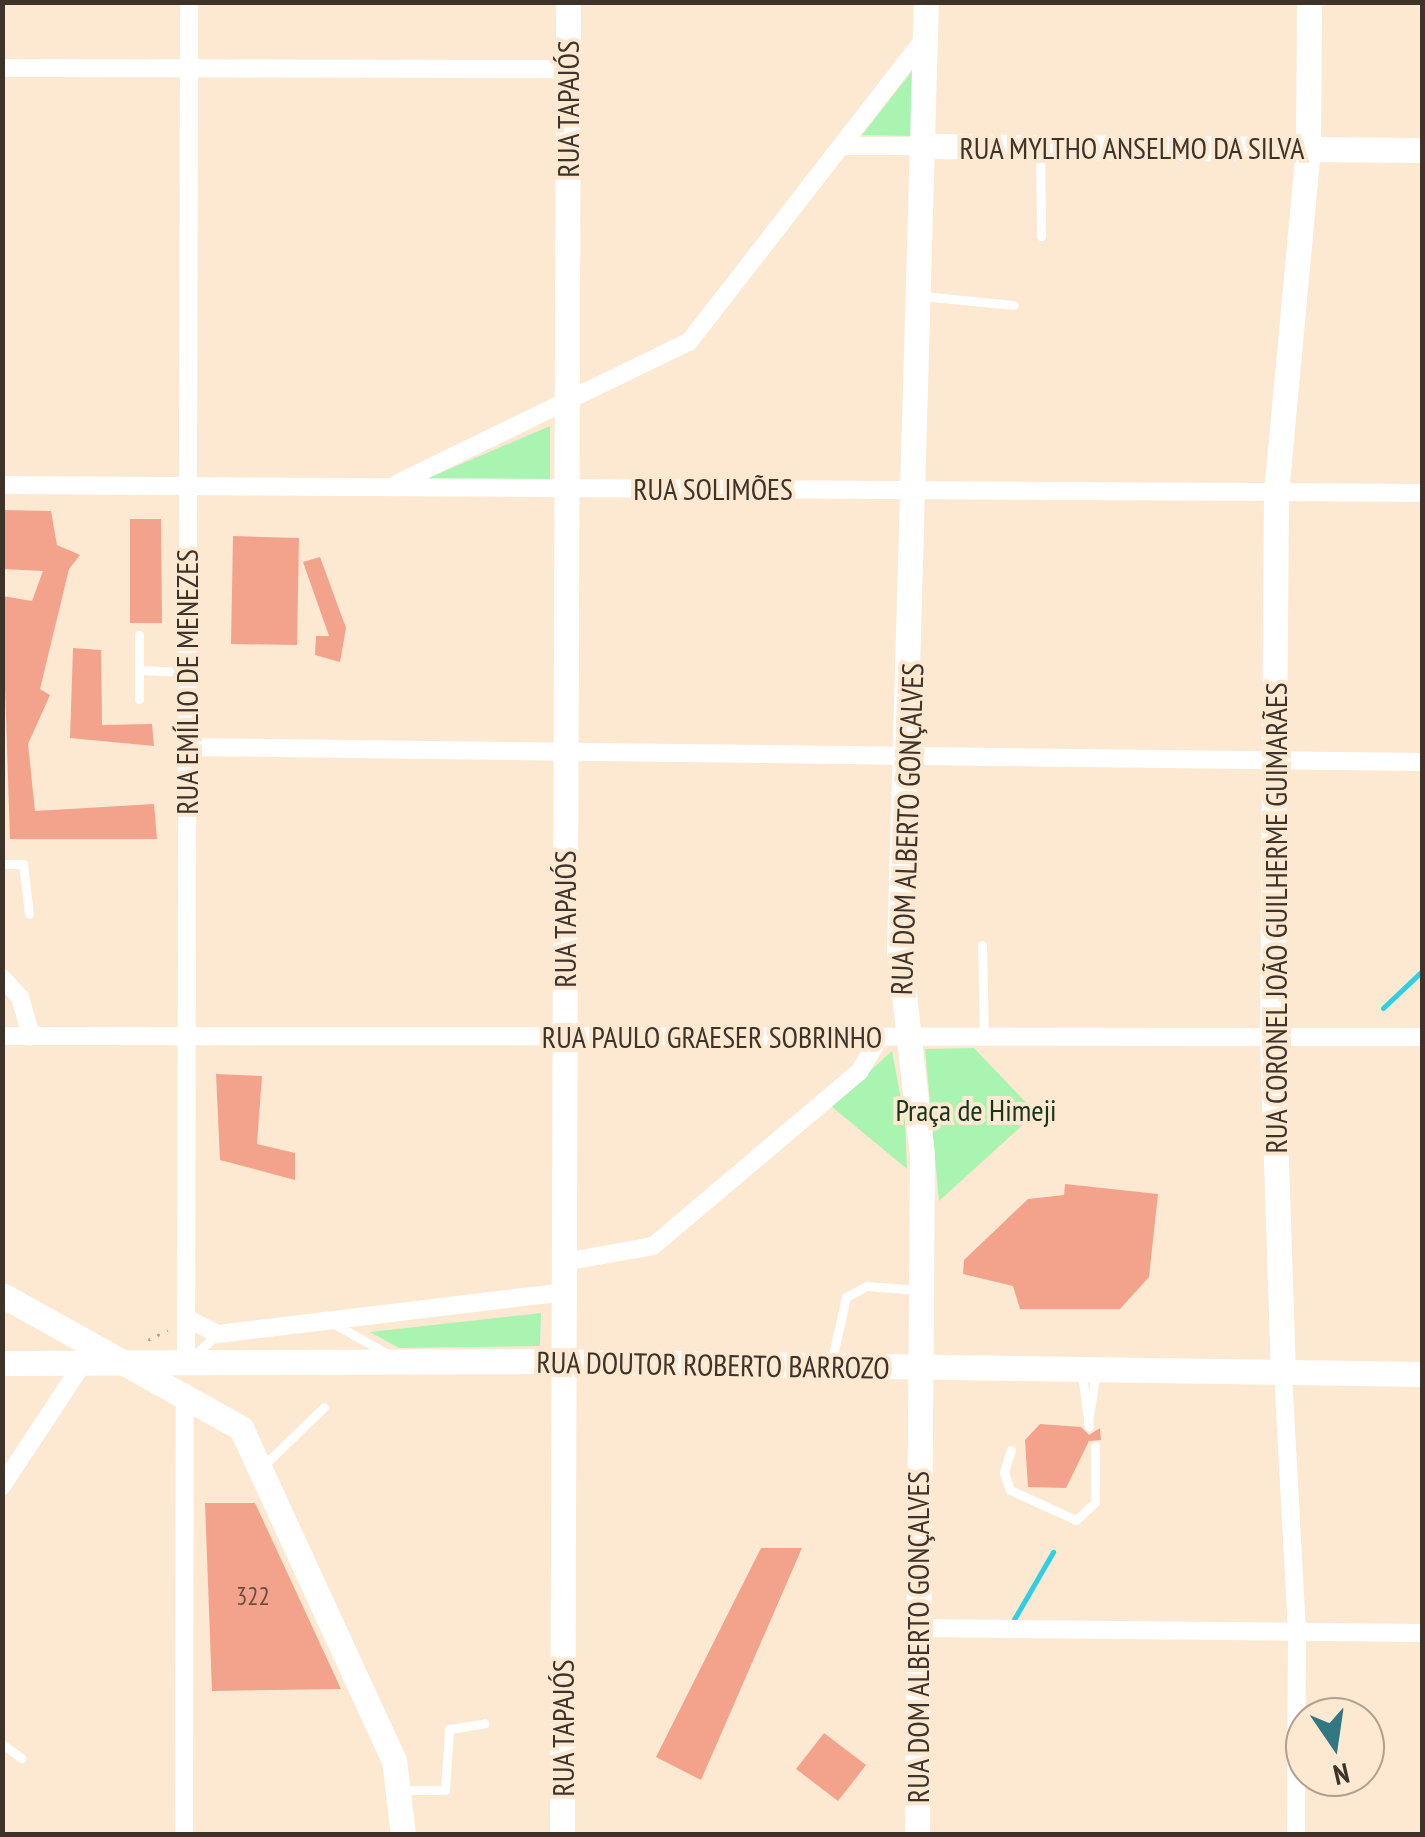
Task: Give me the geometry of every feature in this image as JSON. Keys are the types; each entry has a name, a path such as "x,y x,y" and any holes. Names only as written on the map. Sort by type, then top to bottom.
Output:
{"main road":[{"name":"RUA TAPAJÓS","path":"562,1834 568,2"},
{"name":"RUA DOM ALBERTO GONÇALVES","path":"917,1834 922,1155 899,967 926,2"},
{"name":"RUA CORONEL JOÃO GUILHERME GUIMARÃES","path":"1283,1373 1272,1037 1276,492 1308,149 1310,2"},
{"name":"RUA MYLTHO ANSELMO DA SILVA","path":"922,146 1422,150"},
{"path":"2,1295 76,1336 128,1352 185,1392 232,1418 262,1468 402,1790 403,1834"},
{"path":"76,1336 83,1363"},
{"name":"RUA DOUTOR ROBERTO BARROZO","path":"2,1363 83,1363 128,1352 186,1362 400,1361 564,1367 1422,1374"},
{"path":"185,1392 219,1362"}],"street":[{"name":"RUA EMÍLIO DE MENEZES","path":"186,1362 189,2"},
{"path":"390,487 689,342 925,38"},
{"path":"2,68 568,69"},
{"name":"RUA MYLTHO ANSELMO DA SILVA","path":"842,146 922,146"},
{"name":"RUA SOLIMÕES","path":"2,485 1422,493"},
{"path":"187,747 1422,762"},
{"path":"2,978 20,997 30,1036"},
{"name":"RUA PAULO GRAESER SOBRINHO","path":"2,1036 1422,1037"},
{"path":"564,1262 653,1246 859,1072 880,1037"},
{"path":"186,1318 218,1334 564,1292"},
{"path":"2,1486 83,1363"},
{"name":"RUA CORONEL JOÃO GUILHERME GUIMARÃES","path":"1283,1373 1297,1632 1296,1834"},
{"path":"184,1834 185,1392"},
{"path":"918,1628 1422,1634"}],"lane":[{"path":"1040,147 1041,236"},
{"path":"920,296 1014,304"},
{"path":"139,698 140,635"},
{"path":"140,670 188,672"},
{"path":"2,864 23,864 29,914"},
{"path":"982,945 984,1037"},
{"path":"830,1369 846,1296 867,1286 920,1290"},
{"path":"328,1320 400,1361"},
{"path":"186,1362 218,1334"},
{"path":"1088,1371 1088,1424"},
{"path":"262,1468 324,1407"},
{"path":"1011,1450 1004,1472 1010,1490 1076,1520 1096,1502 1095,1446"},
{"path":"402,1790 445,1790 449,1729 485,1722"},
{"path":"2,1744 22,1758"}],"path":[{"path":"128,1352 186,1318"}],"green space":[{"path":"913,70 912,136 862,135"},
{"path":"550,426 550,480 426,479"},
{"name":"Praça de Himeji","path":"974,1048 1036,1113 939,1201 925,1049"},
{"name":"Praça de Himeji","path":"892,1051 905,1120 907,1169 831,1106"},
{"path":"541,1313 540,1346 399,1348 370,1332"}],"building":[{"path":"2,510 51,511 57,545 80,555 69,569 40,689 50,695 28,744 35,811 154,804 157,839 10,839 2,596 32,601 43,571 2,569"},
{"path":"130,519 161,519 162,623 130,623"},
{"path":"233,536 299,538 297,645 231,644"},
{"path":"320,557 346,628 340,662 315,655 316,636 329,636 303,562"},
{"path":"73,648 101,650 102,725 152,724 154,746 70,738"},
{"path":"216,1074 262,1076 257,1144 295,1153 295,1180 220,1160"},
{"path":"1065,1184 1158,1194 1149,1277 1120,1309 1020,1309 1013,1286 963,1274 964,1260 1028,1199 1064,1195"},
{"path":"1040,1424 1081,1427 1089,1435 1100,1428 1101,1440 1089,1441 1066,1488 1028,1487 1025,1440"},
{"path":"205,1503 255,1503 341,1689 212,1691"},
{"path":"761,1548 802,1548 701,1780 656,1757"},
{"path":"824,1733 866,1765 838,1801 796,1769"}],"waterway":[{"path":"1383,1008 1422,971"},
{"path":"1013,1621 1053,1552"}]}
